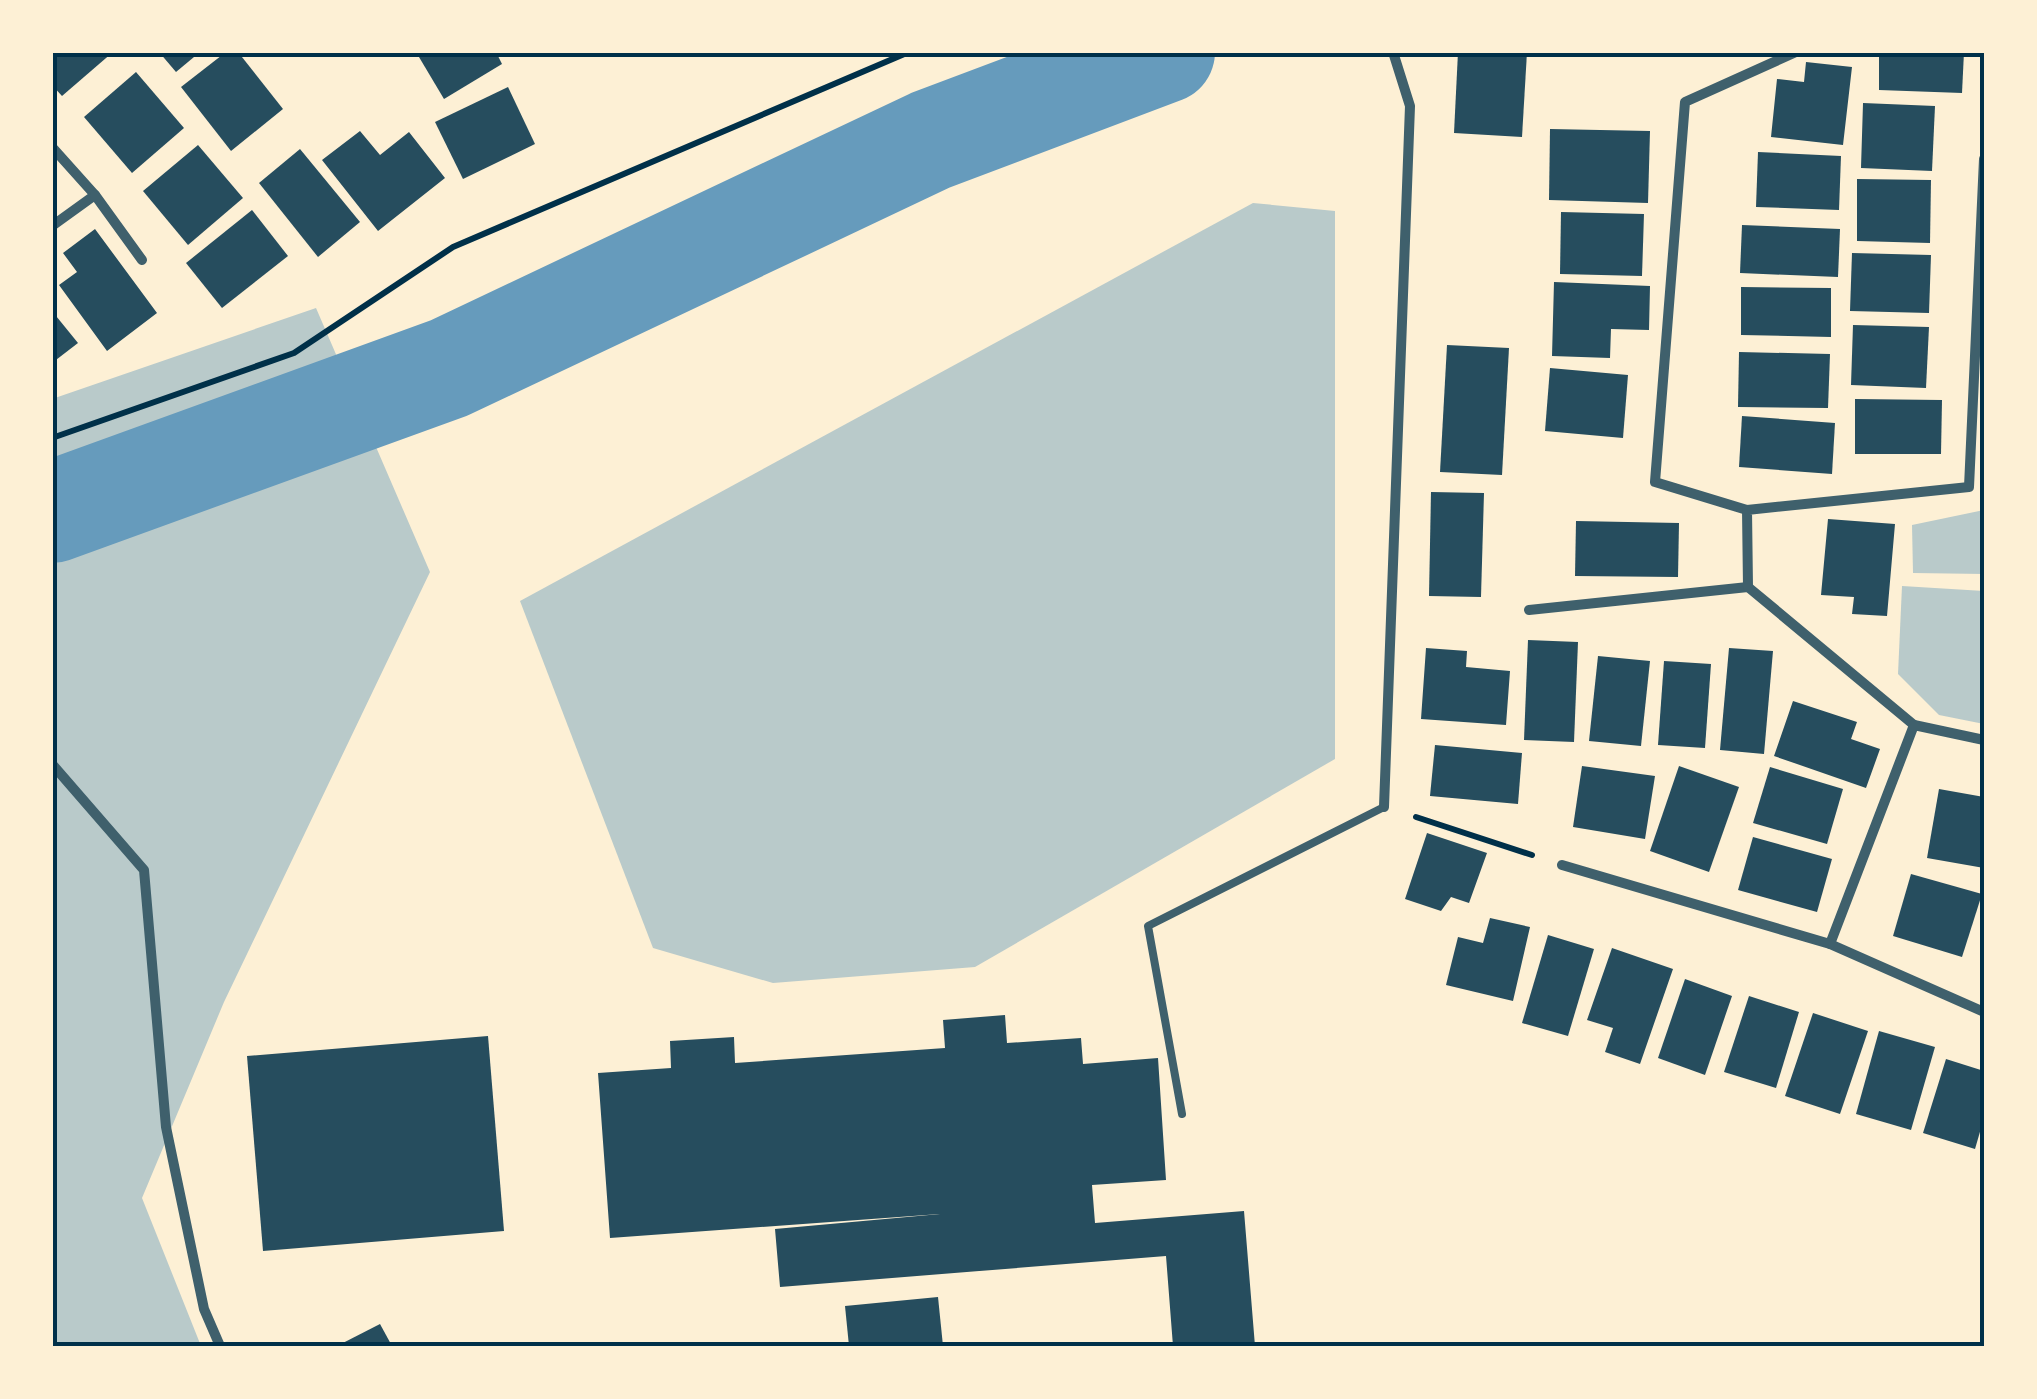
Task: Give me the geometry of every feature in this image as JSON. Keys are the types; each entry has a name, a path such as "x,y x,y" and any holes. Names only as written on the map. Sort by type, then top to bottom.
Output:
{"street":[{"path":"1384,807 1410,106 1392,52"},
{"path":"1796,52 1685,102 1656,482 1746,510 1969,487 1984,159"},
{"path":"52,148 95,195 142,260"},
{"path":"52,226 95,195"},
{"path":"1746,510 1748,587"},
{"path":"1528,610 1748,587 1914,725 1984,740"},
{"path":"1830,944 1914,725"},
{"path":"52,764 144,870 166,1128 204,1309 220,1346"},
{"path":"1562,865 1830,944 1984,1012"}],"lane":[{"path":"1182,1114 1148,926 1384,807"}],"path":[{"path":"52,438 294,352 453,247 909,52"},
{"path":"1384,807 1562,865"}],"shaded area":[{"path":"1253,203 1335,211 1335,759 975,967 773,983 653,948 520,601"},
{"path":"316,308 430,572 224,1002 142,1198 201,1346 53,1346 52,399"},
{"path":"1984,510 1984,574 1913,573 1912,525"},
{"path":"1902,586 1984,591 1984,724 1939,715 1898,674"}],"building":[{"path":"52,52 113,52 62,96 52,85"},
{"path":"159,52 200,52 176,72"},
{"path":"226,52 238,52 283,109 231,151 181,87"},
{"path":"416,52 496,52 502,64 444,99"},
{"path":"1458,52 1527,52 1522,137 1454,133"},
{"path":"1879,52 1964,52 1962,93 1879,90"},
{"path":"1806,62 1852,67 1843,145 1771,137 1777,79 1804,82"},
{"path":"136,72 184,128 132,173 84,117"},
{"path":"508,87 535,144 463,179 435,122"},
{"path":"1863,103 1935,106 1932,171 1861,168"},
{"path":"1550,129 1650,131 1648,203 1549,200"},
{"path":"360,131 380,155 409,132 445,178 378,231 322,160"},
{"path":"198,145 243,198 188,245 143,191"},
{"path":"300,149 360,222 318,257 259,183"},
{"path":"1758,152 1841,156 1839,210 1756,207"},
{"path":"1857,179 1931,180 1930,243 1857,241"},
{"path":"252,210 288,256 222,308 186,263"},
{"path":"1561,212 1644,214 1642,276 1560,274"},
{"path":"1742,225 1840,229 1838,277 1740,273"},
{"path":"95,229 157,313 107,351 59,285 77,272 63,253"},
{"path":"1852,253 1931,255 1929,313 1850,311"},
{"path":"1554,282 1650,286 1649,330 1611,329 1610,358 1552,356"},
{"path":"1741,287 1831,288 1831,337 1741,335"},
{"path":"52,311 78,343 52,363"},
{"path":"1853,325 1929,327 1926,388 1851,385"},
{"path":"1447,345 1509,348 1502,475 1440,472"},
{"path":"1739,352 1830,354 1828,408 1738,407"},
{"path":"1550,368 1628,375 1623,438 1545,431"},
{"path":"1855,399 1942,400 1941,454 1855,454"},
{"path":"1742,416 1835,423 1832,474 1739,467"},
{"path":"1431,492 1484,493 1481,597 1429,596"},
{"path":"1828,519 1895,524 1887,616 1852,614 1854,597 1821,595"},
{"path":"1576,521 1679,523 1678,577 1575,576"},
{"path":"1528,640 1578,642 1574,742 1524,740"},
{"path":"1426,648 1467,651 1466,667 1510,671 1506,725 1421,719"},
{"path":"1729,648 1773,651 1764,754 1720,750"},
{"path":"1598,656 1650,661 1641,746 1589,741"},
{"path":"1664,661 1711,664 1705,748 1658,745"},
{"path":"1793,701 1857,722 1851,739 1880,749 1866,788 1774,756"},
{"path":"1435,745 1522,753 1518,804 1430,796"},
{"path":"1582,766 1655,776 1645,839 1573,827"},
{"path":"1679,766 1739,787 1709,872 1650,851"},
{"path":"1770,767 1843,789 1827,844 1753,823"},
{"path":"1939,789 1984,797 1984,868 1927,858"},
{"path":"1427,833 1487,853 1469,903 1451,897 1441,911 1405,899"},
{"path":"1753,837 1832,859 1817,912 1738,890"},
{"path":"1911,874 1982,894 1962,957 1893,936"},
{"path":"1490,918 1530,927 1513,1001 1446,985 1458,937 1483,943"},
{"path":"1548,935 1594,949 1568,1036 1522,1023"},
{"path":"1612,948 1673,969 1640,1064 1605,1052 1613,1028 1587,1020"},
{"path":"1685,979 1732,996 1705,1075 1658,1058"},
{"path":"1749,996 1799,1012 1776,1088 1724,1072"},
{"path":"1813,1013 1868,1031 1840,1114 1785,1096"},
{"path":"1005,1015 1007,1043 1081,1038 1083,1064 1158,1058 1166,1180 1092,1185 1095,1223 1244,1211 1255,1346 1173,1346 1166,1256 780,1287 775,1229 940,1214 610,1238 598,1073 671,1068 670,1041 734,1037 735,1063 945,1048 943,1020"},
{"path":"1879,1031 1935,1047 1911,1130 1856,1114"},
{"path":"488,1036 504,1231 263,1251 247,1056"},
{"path":"1946,1059 1984,1071 1984,1118 1975,1149 1923,1133"},
{"path":"938,1297 943,1346 849,1346 845,1306"},
{"path":"380,1324 392,1346 337,1346"}],"waterway":[{"path":"52,512 449,368 931,140 1164,52"}]}
